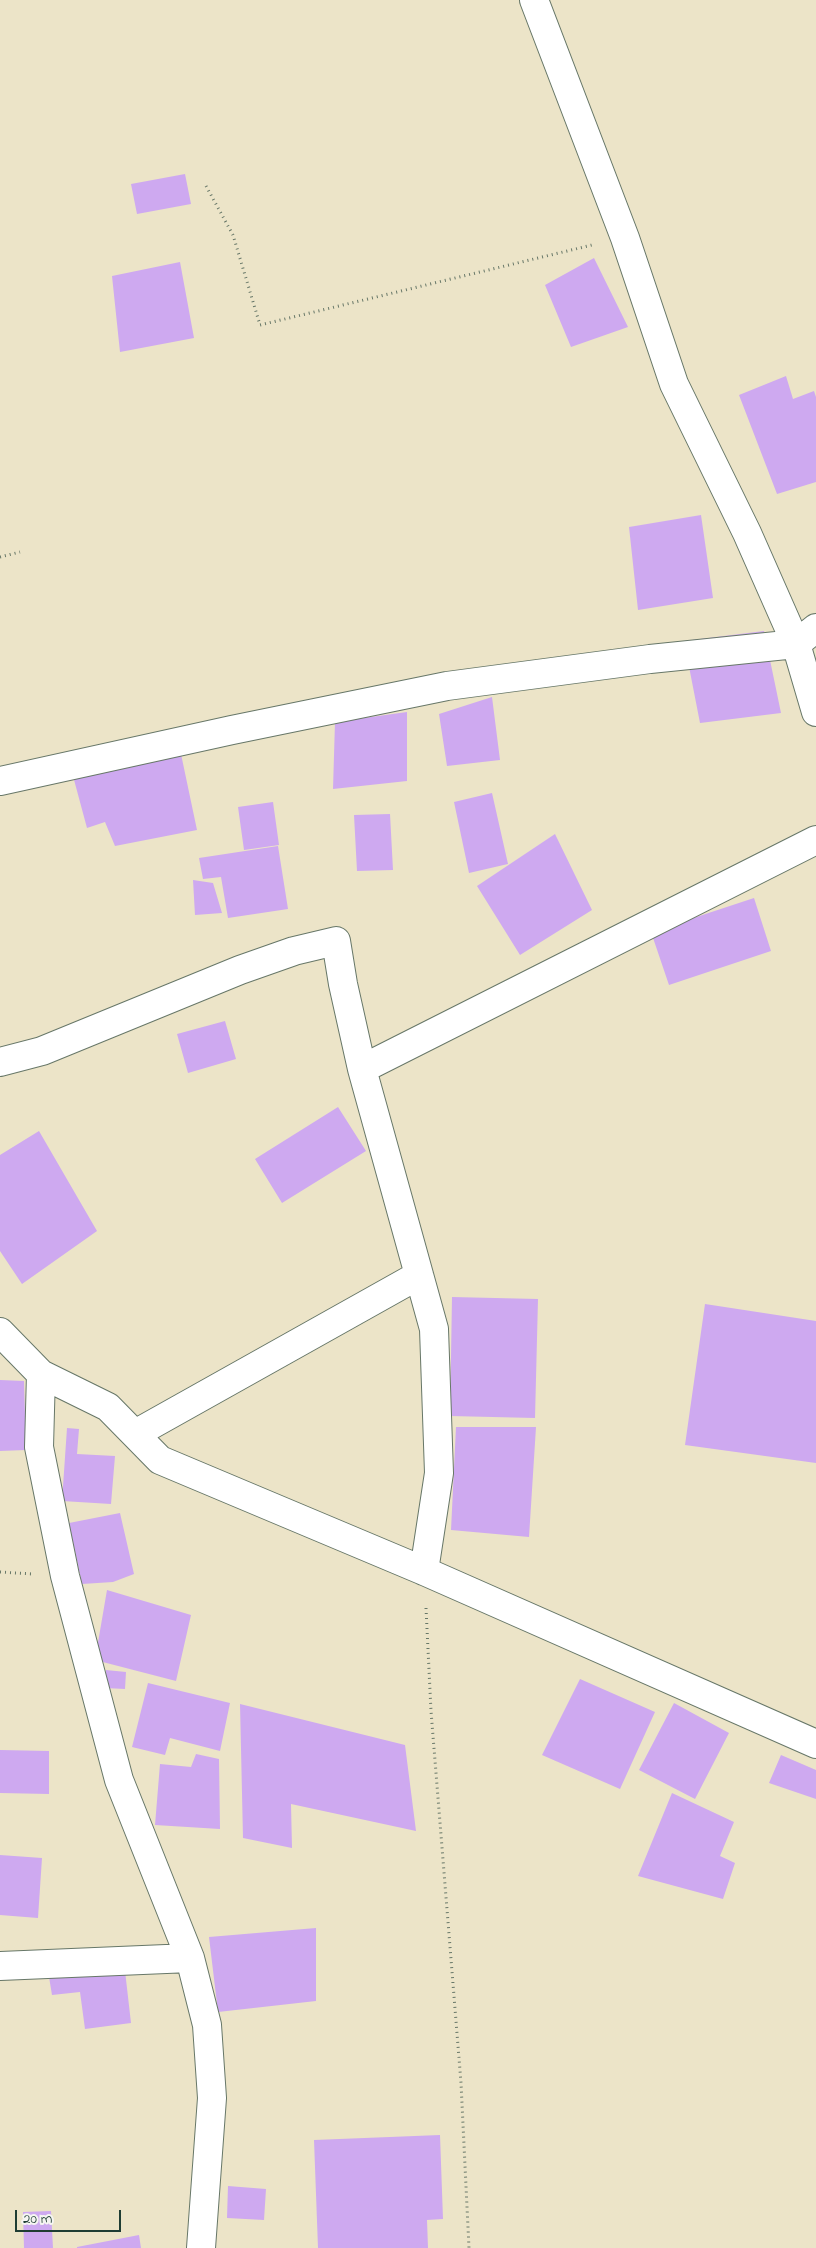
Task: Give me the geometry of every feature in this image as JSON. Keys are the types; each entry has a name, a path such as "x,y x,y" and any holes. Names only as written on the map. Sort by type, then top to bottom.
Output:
{"street":[{"path":"534,0 624,238 674,384 748,533 806,636 816,712"},
{"path":"0,781 232,730 447,686 806,636"},
{"path":"362,1069 816,840"},
{"path":"0,1062 42,1051 240,970 294,952 336,942 343,984 362,1069 434,1329 439,1473 424,1571"},
{"path":"135,1434 419,1275"},
{"path":"0,1332 41,1374 108,1407 160,1460 424,1571 816,1744"},
{"path":"41,1374 39,1447 65,1576 119,1780 190,1958 207,2025 212,2098 202,2248"},
{"path":"0,1966 190,1958"}],"path":[{"path":"206,186 233,235 260,325 624,238"},
{"path":"0,557 20,552"},
{"path":"424,1571 431,1711 461,2083 469,2248"}],"building":[{"path":"185,174 191,204 137,214 131,184"},
{"path":"594,258 628,327 571,347 545,285"},
{"path":"180,262 194,338 120,352 112,276"},
{"path":"786,376 793,399 814,391 816,397 816,482 777,494 739,395"},
{"path":"701,515 713,598 638,610 629,527"},
{"path":"764,631 781,713 700,723 684,641"},
{"path":"492,697 500,760 447,766 439,714"},
{"path":"407,712 407,781 333,789 335,722"},
{"path":"181,754 197,830 115,846 105,822 87,828 73,776"},
{"path":"492,793 508,864 469,873 454,802"},
{"path":"273,802 279,845 244,850 238,807"},
{"path":"390,814 393,870 357,871 354,815"},
{"path":"555,834 592,910 520,955 477,886"},
{"path":"278,846 288,909 228,918 221,877 203,879 199,858"},
{"path":"193,880 213,883 222,913 195,915"},
{"path":"754,898 771,951 669,985 651,932"},
{"path":"225,1021 236,1059 188,1073 177,1034"},
{"path":"338,1107 366,1151 282,1203 255,1159"},
{"path":"39,1131 97,1231 22,1284 0,1251 0,1155"},
{"path":"452,1297 538,1299 535,1418 450,1416"},
{"path":"705,1304 816,1321 816,1463 685,1445"},
{"path":"0,1380 24,1381 26,1450 0,1451"},
{"path":"456,1427 536,1427 529,1537 451,1530"},
{"path":"67,1428 79,1429 77,1454 115,1456 111,1504 62,1501"},
{"path":"120,1513 134,1574 113,1582 82,1584 69,1523"},
{"path":"107,1590 191,1615 176,1681 95,1660"},
{"path":"106,1670 126,1672 125,1689 105,1688"},
{"path":"580,1679 655,1712 620,1789 542,1755"},
{"path":"148,1683 230,1703 220,1751 170,1738 165,1755 132,1747"},
{"path":"674,1703 729,1733 695,1799 639,1770"},
{"path":"240,1704 405,1745 416,1831 291,1804 292,1848 243,1838"},
{"path":"0,1750 49,1751 49,1794 0,1793"},
{"path":"196,1754 219,1759 220,1829 155,1825 160,1764 191,1767"},
{"path":"781,1755 816,1770 816,1799 769,1783"},
{"path":"672,1793 734,1822 720,1856 735,1863 723,1899 638,1876"},
{"path":"0,1855 42,1858 38,1918 0,1915"},
{"path":"316,1928 316,2001 218,2012 209,1937"},
{"path":"124,1962 131,2023 85,2029 80,1992 52,1995 48,1971"},
{"path":"440,2135 443,2219 427,2220 428,2248 318,2248 314,2140"},
{"path":"228,2186 266,2189 264,2220 227,2218"},
{"path":"51,2211 53,2248 24,2248 23,2212"},
{"path":"139,2235 141,2248 77,2248 77,2247"}]}
